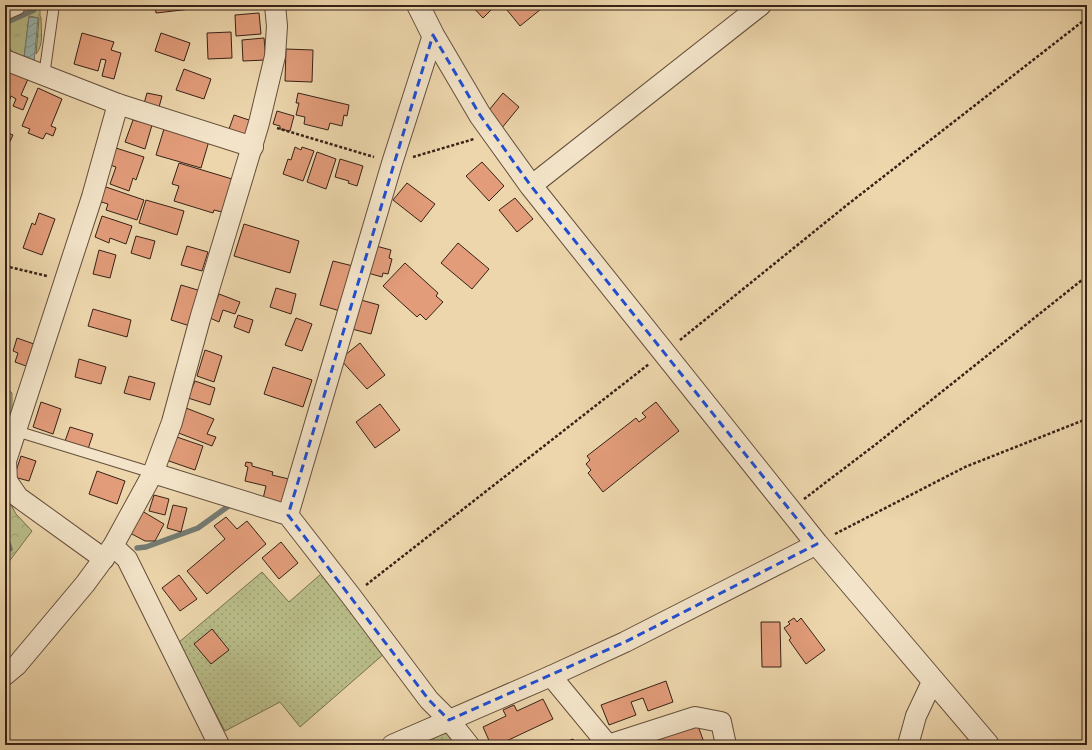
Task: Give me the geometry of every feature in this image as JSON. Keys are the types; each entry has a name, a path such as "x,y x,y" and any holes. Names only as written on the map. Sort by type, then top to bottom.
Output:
{"street":[{"path":"5,675 17,665 85,584 108,553 153,473 172,422 200,319 253,147 275,56 276,26 274,5"},
{"path":"418,5 433,35 480,115 531,186 817,544 988,745"},
{"path":"531,186 761,5"},
{"path":"288,515 392,163 433,35"},
{"path":"5,60 118,104 253,147"},
{"path":"118,104 92,197 6,461 7,482 18,497 108,553 127,559 219,745"},
{"path":"153,473 288,515 429,700 449,720 469,745"},
{"path":"392,745 625,642 817,544"},
{"path":"551,676 608,745 695,717 721,722 726,745"},
{"path":"908,745 916,716 933,680"}],"lane":[{"path":"44,76 54,5"},
{"path":"5,15 19,9"},
{"path":"16,431 153,473"}],"path":[{"path":"351,596 664,352 847,205 1087,18"},
{"path":"259,123 392,163 493,134"},
{"path":"5,266 65,281"},
{"path":"790,510 875,445 1087,276"},
{"path":"817,544 966,467 1084,420 1087,417"}],"highlighted area":[{"path":"433,35 480,115 531,186 817,544 625,642 449,720 429,700 288,515"}],"green space":[{"path":"36,5 40,5 42,32 39,50 36,54 39,18 29,16 24,58 17,58 5,42 8,34 5,24 35,10"},
{"path":"5,387 12,393 12,417 5,417"},
{"path":"5,494 16,514 32,531 5,567"},
{"path":"262,572 289,602 321,574 385,653 300,727 280,702 225,731 178,643"},
{"path":"446,731 457,745 413,745"}],"water":[{"path":"29,17 38,18 34,63 24,58"}],"building":[{"path":"155,5 191,5 191,9 156,13"},
{"path":"471,5 496,5 483,18"},
{"path":"512,5 546,5 520,26 507,10"},
{"path":"259,13 261,34 236,36 235,15"},
{"path":"231,32 232,58 208,59 207,33"},
{"path":"82,33 114,42 111,50 121,53 114,79 102,76 106,60 101,59 98,71 74,64"},
{"path":"161,33 190,43 184,61 155,51"},
{"path":"264,38 266,60 243,61 242,40"},
{"path":"286,49 313,50 312,82 285,81"},
{"path":"5,68 28,79 21,95 28,98 23,110 13,106 16,99 11,96 9,102 5,100"},
{"path":"184,69 211,79 204,99 176,90"},
{"path":"38,88 62,99 51,126 56,128 53,136 46,133 43,139 28,133 30,129 22,126"},
{"path":"147,93 162,96 158,111 143,107"},
{"path":"298,93 349,105 347,116 344,115 342,126 330,123 328,130 304,124 305,117 296,115 299,103 296,103"},
{"path":"503,93 519,107 501,129 485,115"},
{"path":"277,111 294,116 290,131 280,129 280,126 273,124"},
{"path":"234,115 255,122 249,139 228,132"},
{"path":"133,120 152,125 145,149 125,142"},
{"path":"164,129 209,141 201,168 156,155"},
{"path":"5,132 13,135 5,152"},
{"path":"295,147 301,150 302,147 314,151 303,181 283,174 288,159 291,160"},
{"path":"116,148 144,157 136,180 133,178 129,191 110,184 116,167 110,165"},
{"path":"317,152 336,159 326,189 307,182"},
{"path":"340,159 363,166 357,186 348,183 349,181 335,177"},
{"path":"482,162 504,186 489,201 466,176"},
{"path":"179,163 232,179 222,212 214,210 213,213 174,201 179,186 172,184"},
{"path":"407,183 435,204 421,222 393,200"},
{"path":"103,186 144,200 137,220 106,210 108,204 98,201"},
{"path":"515,198 533,219 517,232 499,210"},
{"path":"146,200 184,211 177,235 139,223"},
{"path":"39,213 55,219 42,255 23,248 32,223 35,225"},
{"path":"102,216 132,226 126,244 110,238 109,243 95,237"},
{"path":"244,224 299,241 290,273 234,256"},
{"path":"136,236 155,241 150,259 131,253"},
{"path":"458,243 489,269 472,289 441,263"},
{"path":"187,246 208,252 202,271 181,265"},
{"path":"376,246 391,250 389,258 392,259 388,274 383,273 382,277 368,273"},
{"path":"99,250 116,255 110,278 93,274"},
{"path":"333,261 353,266 340,311 320,305"},
{"path":"405,263 438,293 436,296 443,302 426,320 420,314 417,317 383,286"},
{"path":"181,285 201,291 190,326 171,320"},
{"path":"276,288 296,294 291,314 270,307"},
{"path":"219,294 240,302 235,314 223,310 219,322 210,318"},
{"path":"361,300 379,305 371,334 352,329"},
{"path":"93,309 131,320 127,337 88,326"},
{"path":"238,315 253,320 249,333 234,327"},
{"path":"296,318 312,324 302,351 285,345"},
{"path":"17,338 34,344 26,366 15,362 18,353 13,351"},
{"path":"360,343 385,375 367,389 340,359"},
{"path":"205,350 222,356 214,382 197,376"},
{"path":"79,359 106,367 101,384 75,377"},
{"path":"273,367 312,380 303,407 264,394"},
{"path":"129,376 155,383 150,400 124,393"},
{"path":"195,381 215,388 210,405 188,398"},
{"path":"41,402 61,409 53,434 33,427"},
{"path":"656,402 679,431 603,492 588,473 591,470 586,464 590,460 587,456 636,418 639,422 646,417 642,413"},
{"path":"380,404 400,430 375,448 356,422"},
{"path":"186,408 214,419 207,434 216,437 212,446 176,432"},
{"path":"70,427 93,434 87,452 64,444"},
{"path":"174,436 203,446 195,470 166,460"},
{"path":"21,456 36,461 29,481 14,477"},
{"path":"246,462 252,463 252,466 273,472 272,475 293,480 286,508 262,503 266,486 245,481 248,467 245,466"},
{"path":"97,471 125,481 117,504 89,494"},
{"path":"154,495 169,499 165,515 149,511"},
{"path":"173,505 187,508 181,532 167,528"},
{"path":"142,511 164,524 155,541 145,541 130,533"},
{"path":"226,517 237,529 247,521 266,544 207,594 187,571 225,539 214,526"},
{"path":"281,542 298,563 279,579 262,558"},
{"path":"179,575 197,599 180,611 162,588"},
{"path":"794,618 797,622 801,618 825,650 806,664 789,640 791,638 784,628 790,624 788,622"},
{"path":"761,622 780,622 781,667 762,667"},
{"path":"212,629 229,650 211,664 194,644"},
{"path":"666,681 673,702 648,711 643,698 631,702 636,715 609,725 601,705"},
{"path":"543,699 553,719 498,745 491,745 483,727 506,716 503,710 514,705 517,711"},
{"path":"698,726 705,745 677,745 676,743 670,745 641,745"},
{"path":"573,739 576,745 558,745"}],"waterway":[{"path":"5,23 34,10 35,5"},
{"path":"137,548 146,547 198,528 230,505"},
{"path":"5,535 10,549"}]}
